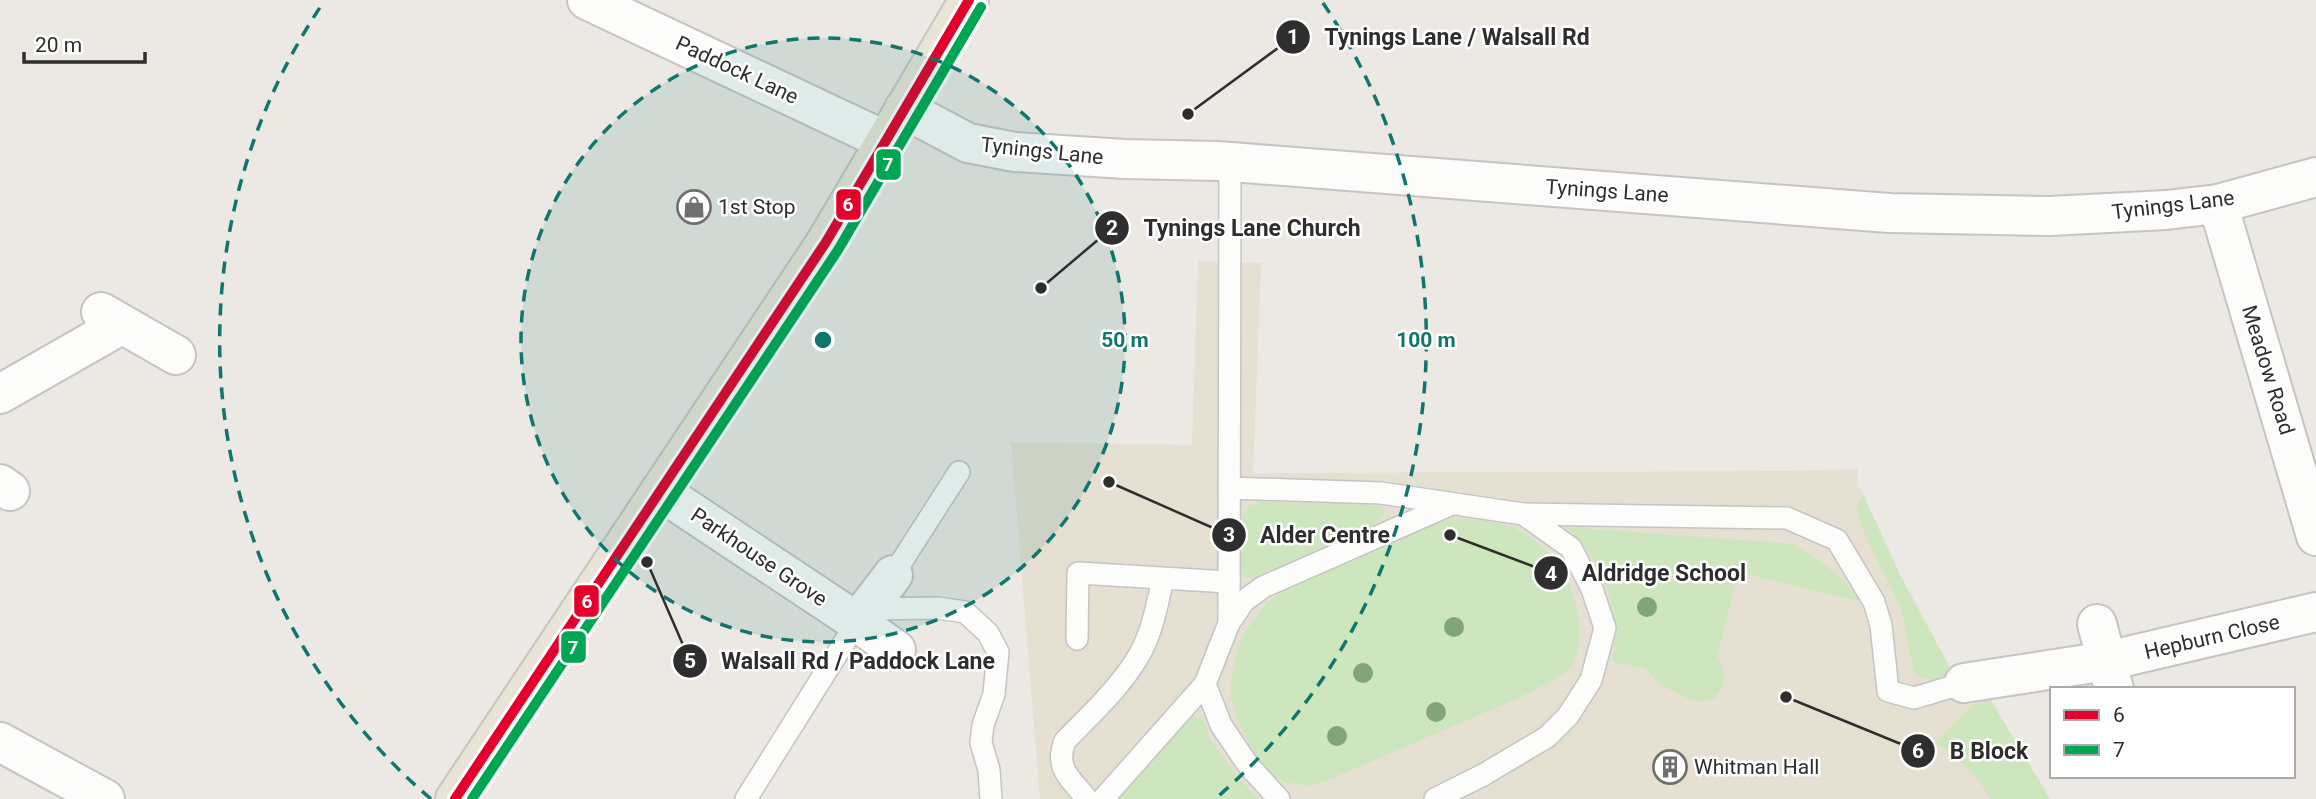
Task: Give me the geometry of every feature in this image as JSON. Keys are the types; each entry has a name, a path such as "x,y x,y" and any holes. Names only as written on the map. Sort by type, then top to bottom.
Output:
{"main road":[{"path":"455,799 826,242 969,0"}],"street":[{"name":"Paddock Lane","path":"587,0 895,125"},
{"name":"Tynings Lane","path":"895,125 1015,152 1230,162 1889,213 2050,216 2166,210 2218,204 2316,177"},
{"name":"Meadow Road","path":"2218,204 2316,536"},
{"path":"0,394 109,317 176,355"},
{"name":"Parkhouse Grove","path":"660,491 862,616 896,650"},
{"path":"862,616 893,575"},
{"name":"Hepburn Close","path":"1964,683 2110,675 2316,612"},
{"path":"2098,624 2110,675"},
{"path":"0,742 105,799"}],"lane":[{"path":"1230,162 1230,623"},
{"path":"893,575 959,472"},
{"path":"1229,488 1381,493 1523,514 1787,518 1837,540 1874,601 1881,625 1888,691 1914,698 1964,683"},
{"path":"1103,799 1205,684 1230,623 1244,601 1264,587 1453,503"},
{"path":"1435,799 1548,737 1568,716 1591,680 1605,628 1592,590 1572,548 1523,514"},
{"path":"1077,639 1078,573 1229,582"},
{"path":"1087,799 1062,767 1061,750 1065,741 1112,691 1138,657 1153,621 1163,579"},
{"path":"746,799 862,616 939,608 965,612 988,633 998,652 995,694 983,724 981,743 989,770 991,799"},
{"path":"1205,684 1222,725 1248,765 1279,799"}],"shaded area":[{"path":"1198,261 1261,263 1253,473 1858,469 1858,484 1900,575 1955,677 1990,699 2050,799 1040,799 1011,442 1192,445"}],"green space":[{"path":"1863,494 1900,575 1955,677 1934,681 1914,673 1901,608 1867,540 1856,508"},
{"path":"1261,502 1358,504 1380,506 1385,512 1378,521 1346,541 1249,578 1243,576 1239,570 1241,518 1249,506"},
{"path":"1452,519 1485,520 1516,529 1544,548 1555,561 1571,590 1579,623 1579,640 1572,666 1556,679 1521,697 1331,779 1308,786 1273,778 1257,758 1236,717 1230,689 1242,637 1266,603 1289,587 1422,527"},
{"path":"1566,527 1794,544 1831,570 1864,602 1747,574 1735,584 1717,655 1723,672 1722,687 1715,698 1692,700 1662,684 1646,668 1612,662 1614,625 1607,589 1590,556"},
{"path":"1990,699 2050,799 1990,799 1967,767 1936,743 1973,705"},
{"path":"1193,716 1203,718 1210,739 1258,799 1117,799"}],"transit line":[{"name":"6","path":"455,799 826,242 969,0"},
{"name":"7","path":"472,799 838,250 981,7"}],"place":[{"name":"Tynings Lane / Walsall Rd","path":"1188,114"},
{"name":"1st Stop","path":"694,207"},
{"name":"Tynings Lane Church","path":"1041,288"},
{"name":"Alder Centre","path":"1109,482"},
{"name":"Aldridge School","path":"1450,535"},
{"name":"Walsall Rd / Paddock Lane","path":"647,562"},
{"name":"B Block","path":"1786,697"},
{"name":"Whitman Hall","path":"1670,767"}]}
